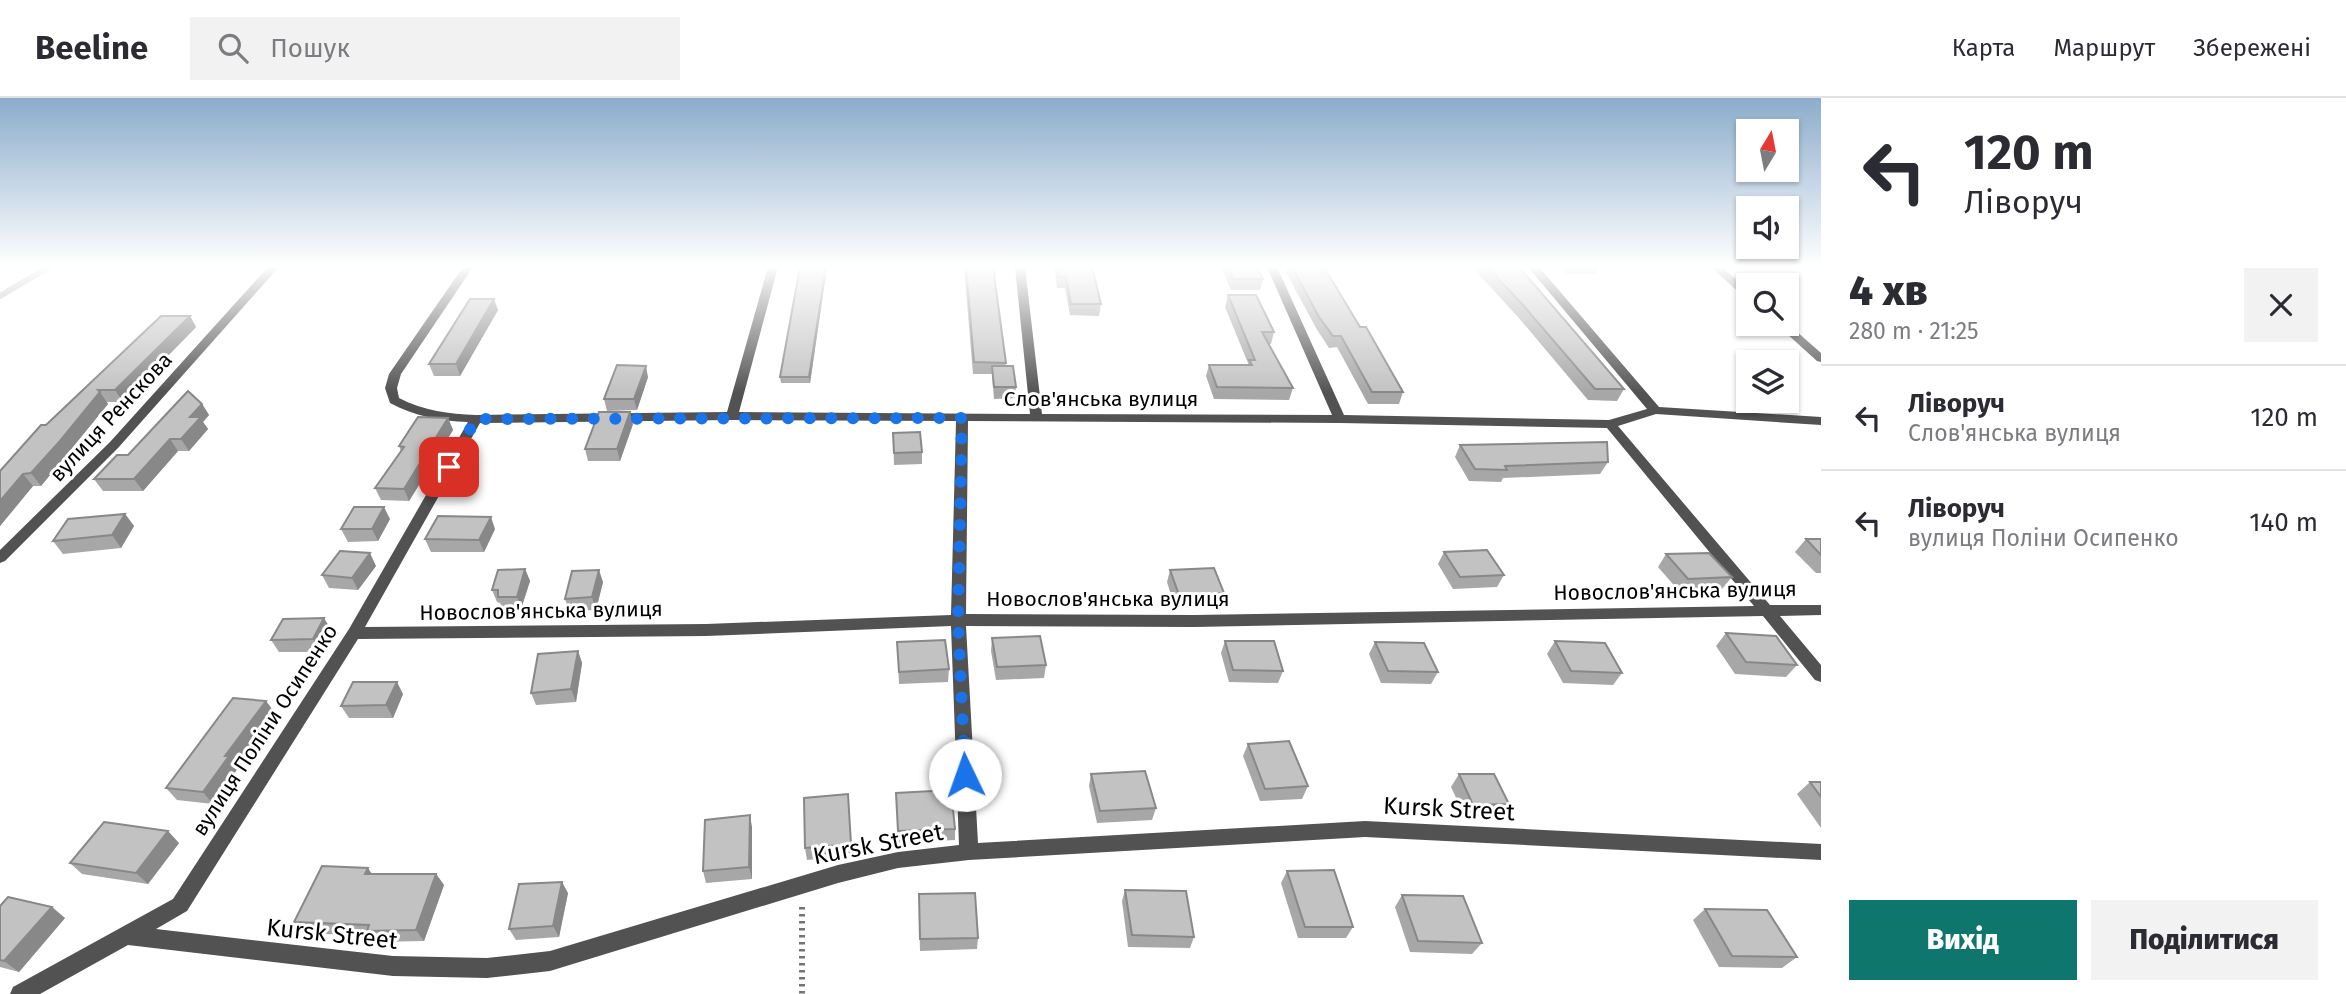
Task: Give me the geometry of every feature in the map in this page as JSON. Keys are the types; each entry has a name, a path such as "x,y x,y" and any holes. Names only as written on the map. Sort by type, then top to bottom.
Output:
{"street":[{"name":"вулиця Ренскова","path":"0,558 114,445 236,309"},
{"name":"Слов'янська вулиця","path":"439,309 395,374 391,388 394,400 407,408 450,418 732,416 1340,419 1610,424 1655,410 1821,421"},
{"path":"732,416 761,309"},
{"path":"1024,309 1036,418"},
{"path":"1291,309 1340,419"},
{"path":"1569,309 1655,410"},
{"path":"1795,336 1821,359"},
{"path":"962,418 958,620 969,852"},
{"name":"вулиця Поліни Осипенко","path":"20,994 180,905 354,634 476,419"},
{"path":"1610,424 1821,676"},
{"name":"Новослов'янська вулиця","path":"354,634 706,630 958,620 1194,621 1821,610"},
{"name":"Kursk Street","path":"125,935 393,967 487,968 550,961 802,885 898,860 969,852 1365,829 1821,852"}],"path":[{"path":"802,885 802,994"}],"building":[{"path":"464,309 488,309 456,364 429,364"},
{"path":"792,309 820,309 809,377 780,377"},
{"path":"970,309 999,309 1006,363 974,362"},
{"path":"1234,309 1263,309 1274,332 1262,332 1293,388 1217,387 1209,365 1252,365 1249,360 1255,360"},
{"path":"1315,309 1349,309 1360,327 1366,327 1403,392 1372,392 1341,336 1333,336"},
{"path":"1526,309 1555,309 1624,389 1595,389"},
{"path":"161,316 190,316 115,390 98,390 100,392 60,441 31,473 23,474 0,501 0,471 41,425 46,425"},
{"path":"617,365 646,366 634,399 604,399"},
{"path":"992,366 1013,366 1016,387 994,387"},
{"path":"188,391 202,404 190,417 201,417 181,439 170,439 134,479 94,479 117,455 128,455"},
{"path":"599,412 630,412 617,449 585,449"},
{"path":"418,417 448,418 404,489 375,488 404,447 399,446"},
{"path":"920,432 922,452 894,453 893,433"},
{"path":"1607,442 1608,462 1505,466 1507,470 1475,469 1460,445"},
{"path":"354,507 384,507 372,529 341,529"},
{"path":"125,514 112,535 53,541 68,519"},
{"path":"438,516 491,517 479,540 425,539"},
{"path":"1806,539 1821,539 1821,555"},
{"path":"1487,550 1504,575 1460,577 1444,552"},
{"path":"340,551 370,553 352,578 322,575"},
{"path":"1709,553 1732,577 1688,579 1666,554"},
{"path":"1214,568 1224,593 1179,595 1170,570"},
{"path":"525,569 517,597 498,597 498,590 492,590 498,570"},
{"path":"599,570 592,597 565,599 572,571"},
{"path":"324,618 313,639 271,640 283,619"},
{"path":"1726,633 1776,636 1797,665 1746,662"},
{"path":"1040,636 1046,665 997,667 992,638"},
{"path":"945,640 949,669 899,672 897,642"},
{"path":"1225,641 1274,641 1283,671 1233,670"},
{"path":"1555,641 1605,643 1622,673 1571,671"},
{"path":"1375,642 1424,643 1438,672 1388,671"},
{"path":"578,651 571,689 531,693 538,654"},
{"path":"353,682 397,682 386,705 341,706"},
{"path":"233,698 266,701 225,756 229,756 203,792 166,788"},
{"path":"1289,741 1308,786 1265,789 1248,744"},
{"path":"1145,771 1156,808 1100,811 1091,774"},
{"path":"1459,774 1494,774 1509,804 1473,805"},
{"path":"1810,782 1821,782 1821,797"},
{"path":"951,790 955,829 898,831 896,793"},
{"path":"848,794 851,844 805,848 804,798"},
{"path":"750,815 749,867 703,871 705,820"},
{"path":"104,822 168,831 136,873 70,863"},
{"path":"322,866 368,868 365,874 436,874 416,930 367,931 369,925 294,922"},
{"path":"1334,870 1353,927 1305,927 1287,871"},
{"path":"562,882 553,926 509,929 519,884"},
{"path":"1125,890 1186,891 1194,937 1132,935"},
{"path":"975,893 978,938 920,939 919,894"},
{"path":"1402,895 1463,896 1482,943 1418,941"},
{"path":"8,897 52,907 4,961 0,960 0,906"},
{"path":"1705,909 1767,910 1797,957 1732,956"}],"route":[{"path":"449,467 476,419 732,416 962,418 958,620 965,775"}]}
